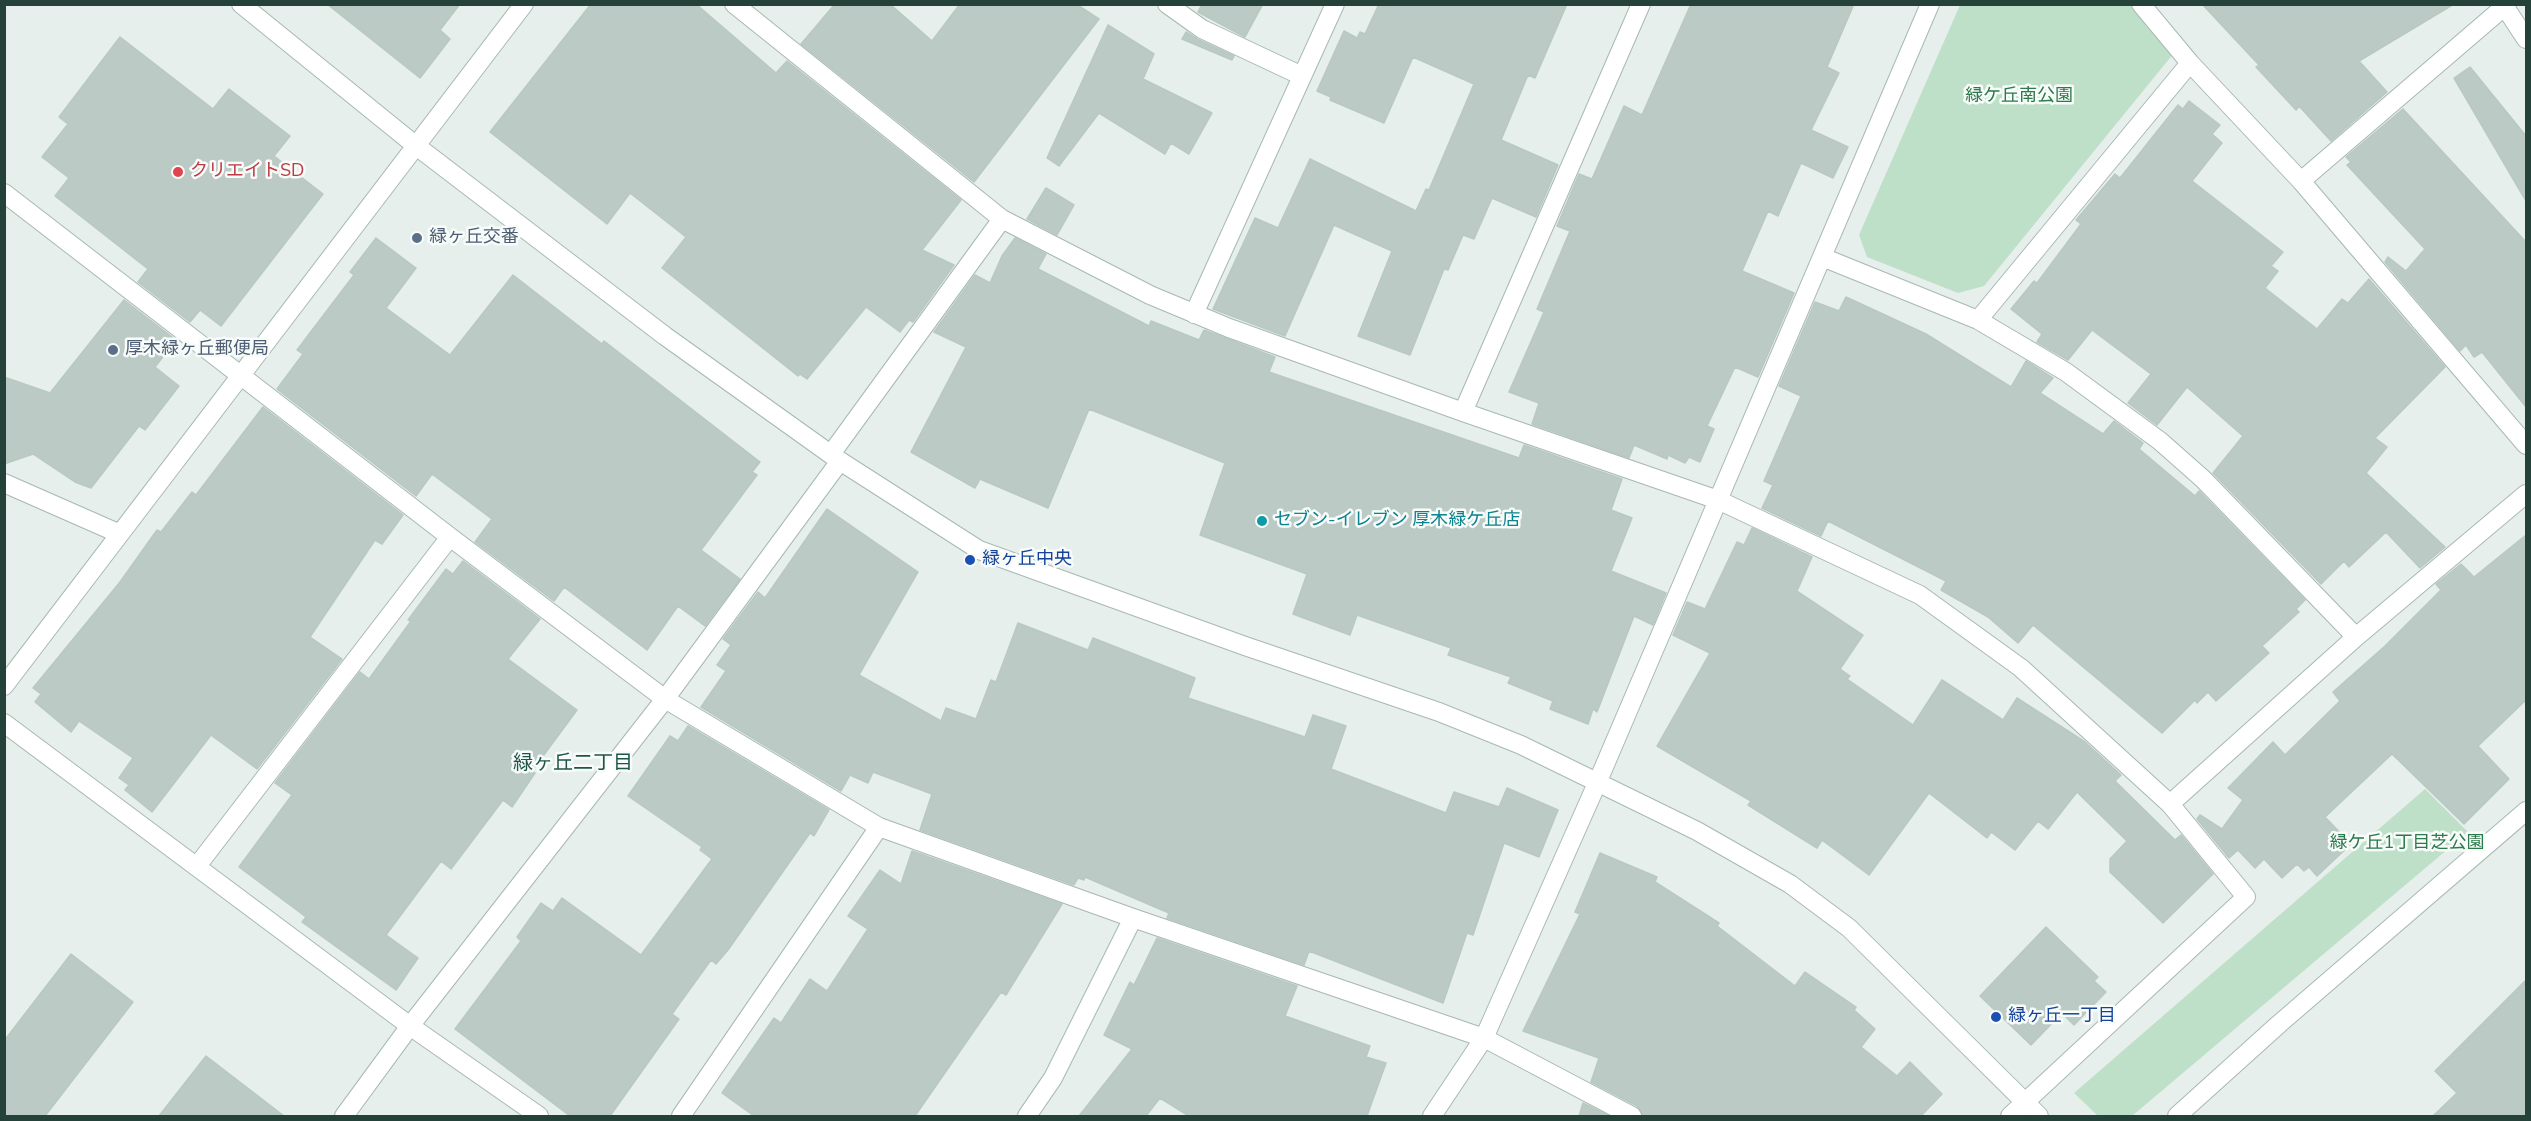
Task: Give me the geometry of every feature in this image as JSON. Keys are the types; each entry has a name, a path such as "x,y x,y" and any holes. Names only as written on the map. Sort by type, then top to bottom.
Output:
{"street":[{"path":"241,4 415,146 665,336 836,458 979,550 1245,646 1439,712 1521,745 1697,831 1790,884 1849,928 2039,1116"},
{"path":"4,686 524,4"},
{"path":"734,4 1002,219 1150,296 1463,412 1718,500 1920,595 2020,668 2170,804 2246,897 2010,1116"},
{"path":"1167,4 1202,29 1302,76"},
{"path":"1194,314 1335,4"},
{"path":"1463,412 1641,4"},
{"path":"1432,1116 1484,1038 1598,781 1930,4"},
{"path":"2141,4 2190,63 2301,180 2526,445"},
{"path":"2301,180 2503,6 2526,39"},
{"path":"1978,320 2190,63"},
{"path":"4,193 450,537 665,699 879,827 1133,918 1484,1038 1632,1116"},
{"path":"344,1116 410,1026 665,699 1002,219"},
{"path":"1822,257 1978,320 2066,372 2160,441 2203,479 2356,637"},
{"path":"4,483 120,534"},
{"path":"2170,804 2356,637 2526,494"},
{"path":"197,866 450,537"},
{"path":"4,723 410,1026 539,1116"},
{"path":"2177,1116 2278,1024 2526,811"},
{"path":"681,1116 879,827"},
{"path":"1027,1116 1053,1078 1133,918"}],"green space":[{"name":"緑ケ丘南公園","path":"1960,5 2130,5 2174,53 1984,286 1958,293 1867,257 1859,235"},
{"name":"緑ケ丘1丁目芝公園","path":"2425,789 2468,832 2132,1116 2098,1116 2074,1093"}],"building":[{"path":"327,4 460,4 440,30 450,39 420,78"},
{"path":"591,4 696,4 776,73 787,61 961,200 922,250 954,265 913,322 909,320 900,332 866,307 807,379 800,374 798,376 662,268 686,237 630,193 607,224 490,132"},
{"path":"835,4 890,4 932,41 960,4 1076,4 1099,19 974,182 801,44"},
{"path":"1202,4 1263,4 1245,37 1198,12"},
{"path":"1379,4 1567,4 1535,78 1528,75 1501,140 1558,165 1536,217 1492,198 1474,239 1463,235 1448,270 1444,269 1410,355 1358,336 1392,251 1334,225 1285,336 1213,309 1255,218 1278,228 1310,159 1416,211 1426,189 1429,190 1474,84 1413,57 1384,123 1330,100 1331,97 1317,91 1344,31 1357,38 1360,32 1365,34"},
{"path":"1691,4 1854,4 1827,67 1839,73 1811,130 1848,147 1833,178 1801,163 1778,216 1768,211 1742,271 1794,293 1758,377 1735,367 1707,426 1714,429 1700,462 1689,457 1685,463 1668,455 1667,459 1634,445 1629,458 1532,424 1539,403 1509,392 1544,312 1537,309 1570,231 1557,226 1579,174 1592,179 1624,106 1642,115"},
{"path":"2202,4 2454,4 2359,61 2387,92 2331,141 2299,106 2296,110 2256,67 2259,65"},
{"path":"1108,25 1154,54 1143,79 1212,113 1189,154 1171,143 1165,154 1099,113 1059,166 1047,158"},
{"path":"1186,32 1234,56 1232,60 1182,39"},
{"name":"クリエイトSD","path":"120,37 213,109 229,89 290,136 274,156 323,194 221,326 200,310 190,322 138,282 148,269 55,196 69,178 42,157 68,124 59,117"},
{"path":"2470,67 2526,136 2526,201 2454,78"},
{"path":"2189,101 2220,125 2212,134 2222,143 2192,181 2283,252 2271,266 2278,271 2265,288 2317,329 2342,299 2348,303 2369,279 2445,367 2375,438 2387,447 2366,473 2445,547 2420,568 2386,532 2349,567 2344,561 2321,584 2213,473 2243,436 2187,387 2157,425 2128,403 2151,374 2092,330 2068,360 2037,342 2042,334 2011,309 2034,281 2037,283 2081,224 2076,220 2115,174 2120,178 2178,105 2183,109"},
{"path":"2403,109 2526,242 2526,407 2482,352 2474,357 2466,345 2460,351 2385,262 2388,257 2406,271 2425,249 2347,165 2351,162 2346,157"},
{"path":"1046,188 1074,205 1057,235 1027,219"},
{"path":"376,238 416,268 386,308 450,355 513,275 602,344 604,341 760,462 752,472 757,475 701,550 740,579 705,626 678,606 647,650 564,587 554,601 475,542 492,519 432,474 416,496 277,389 303,354 297,350 354,275 350,272"},
{"path":"1015,238 1046,254 1038,269 1149,326 1151,321 1199,340 1204,330 1275,357 1269,372 1519,458 1524,445 1622,479 1611,510 1632,518 1611,571 1666,593 1653,625 1634,616 1597,712 1593,709 1588,724 1550,709 1553,701 1508,683 1511,677 1448,655 1451,648 1357,615 1350,635 1293,614 1307,574 1200,535 1225,463 1089,409 1048,508 980,479 975,488 911,452 966,347 934,332 975,275 990,283 1002,256"},
{"path":"1846,297 1926,334 2011,387 2026,361 2053,378 2040,393 2103,434 2114,421 2143,443 2139,449 2195,496 2199,491 2305,600 2296,609 2299,612 2262,646 2269,653 2216,701 2208,692 2197,703 2195,700 2162,733 2033,625 2018,643 1988,617 1941,590 1946,581 1828,521 1821,536 1762,508 1773,485 1764,481 1801,396 1779,386 1815,302 1839,311"},
{"path":"124,300 176,340 155,367 179,386 145,430 139,426 91,488 75,482 33,454 4,464 4,377 50,393"},
{"path":"263,407 403,515 382,544 375,540 310,637 342,659 257,769 211,735 152,812 125,790 129,785 119,778 133,758 79,721 71,732 35,702 41,694 33,688 120,582 157,530 161,532 192,492 196,495"},
{"path":"827,509 918,572 859,675 941,721 946,708 976,719 991,680 996,682 1018,623 1088,650 1093,638 1195,678 1188,698 1305,737 1313,715 1346,726 1331,769 1446,813 1454,792 1499,807 1507,788 1558,810 1539,857 1504,843 1473,935 1467,933 1443,1003 1309,951 1304,965 1167,918 1169,913 1085,877 1084,880 1078,878 1074,885 920,830 932,794 873,772 868,783 850,775 841,791 701,707 726,671 717,665 731,645 723,639 758,592 765,598"},
{"path":"1752,528 1812,557 1797,591 1863,635 1840,669 1850,676 1847,679 1913,725 1942,680 2003,720 2017,698 2085,742 2121,775 2115,781 2175,840 2181,835 2213,874 2163,923 2110,872 2110,859 2127,841 2077,792 2048,829 2038,821 2015,850 1991,832 1987,838 1929,793 1869,875 1822,840 1817,848 1748,805 1751,801 1657,746 1710,653 1673,635 1687,602 1705,609 1737,542 1744,545"},
{"path":"2526,535 2526,700 2478,746 2509,779 2464,824 2392,754 2325,817 2351,844 2317,876 2309,867 2304,871 2297,864 2282,878 2264,859 2255,868 2238,850 2229,858 2197,819 2200,815 2222,829 2243,800 2228,788 2273,742 2285,755 2340,701 2333,692 2385,646 2441,590 2436,584 2461,564 2474,577"},
{"path":"463,561 540,619 508,659 577,710 532,771 535,773 512,807 503,800 451,869 441,861 386,935 418,958 396,990 302,922 306,917 239,867 292,795 275,783 360,672 369,679 411,621 408,620 446,569 453,574"},
{"path":"688,726 829,810 814,836 810,833 728,950 716,964 711,960 672,1014 679,1019 610,1116 570,1116 455,1029 521,941 517,937 541,903 553,911 562,898 641,955 712,859 700,850 702,847 628,796 670,736 678,741"},
{"path":"912,851 1062,904 1006,995 1001,992 915,1116 754,1116 722,1093 774,1018 781,1023 810,979 827,991 868,929 848,916 880,870 901,884"},
{"path":"1600,853 1657,877 1655,882 1719,923 1717,926 1795,986 1805,972 1856,1007 1854,1010 1875,1029 1861,1047 1897,1076 1910,1062 1942,1094 1921,1116 1643,1116 1637,1106 1591,1082 1599,1058 1523,1031 1580,914 1575,912"},
{"path":"2046,927 2098,977 2094,981 2106,992 2074,1025 2062,1013 2031,1045 1980,996"},
{"path":"1157,938 1297,986 1285,1016 1370,1046 1366,1057 1386,1063 1367,1116 1189,1116 1160,1098 1146,1116 1079,1116 1132,1049 1104,1035 1130,982 1134,985"},
{"path":"71,954 133,1002 45,1116 4,1116 4,1041"},
{"path":"2526,980 2526,1116 2433,1116 2457,1093 2435,1071"},
{"path":"206,1056 284,1116 159,1116"},
{"path":"1583,1103 1609,1116 1579,1116"}],"place":[{"name":"クリエイトSD","path":"178,172"},
{"name":"緑ヶ丘交番","path":"417,238"},
{"name":"厚木緑ヶ丘郵便局","path":"113,350"},
{"name":"セブン-イレブン 厚木緑ケ丘店","path":"1262,521"},
{"name":"緑ヶ丘中央","path":"970,560"},
{"name":"緑ヶ丘一丁目","path":"1996,1017"}],"district":[{"name":"緑ヶ丘二丁目","path":"573,764"}]}
